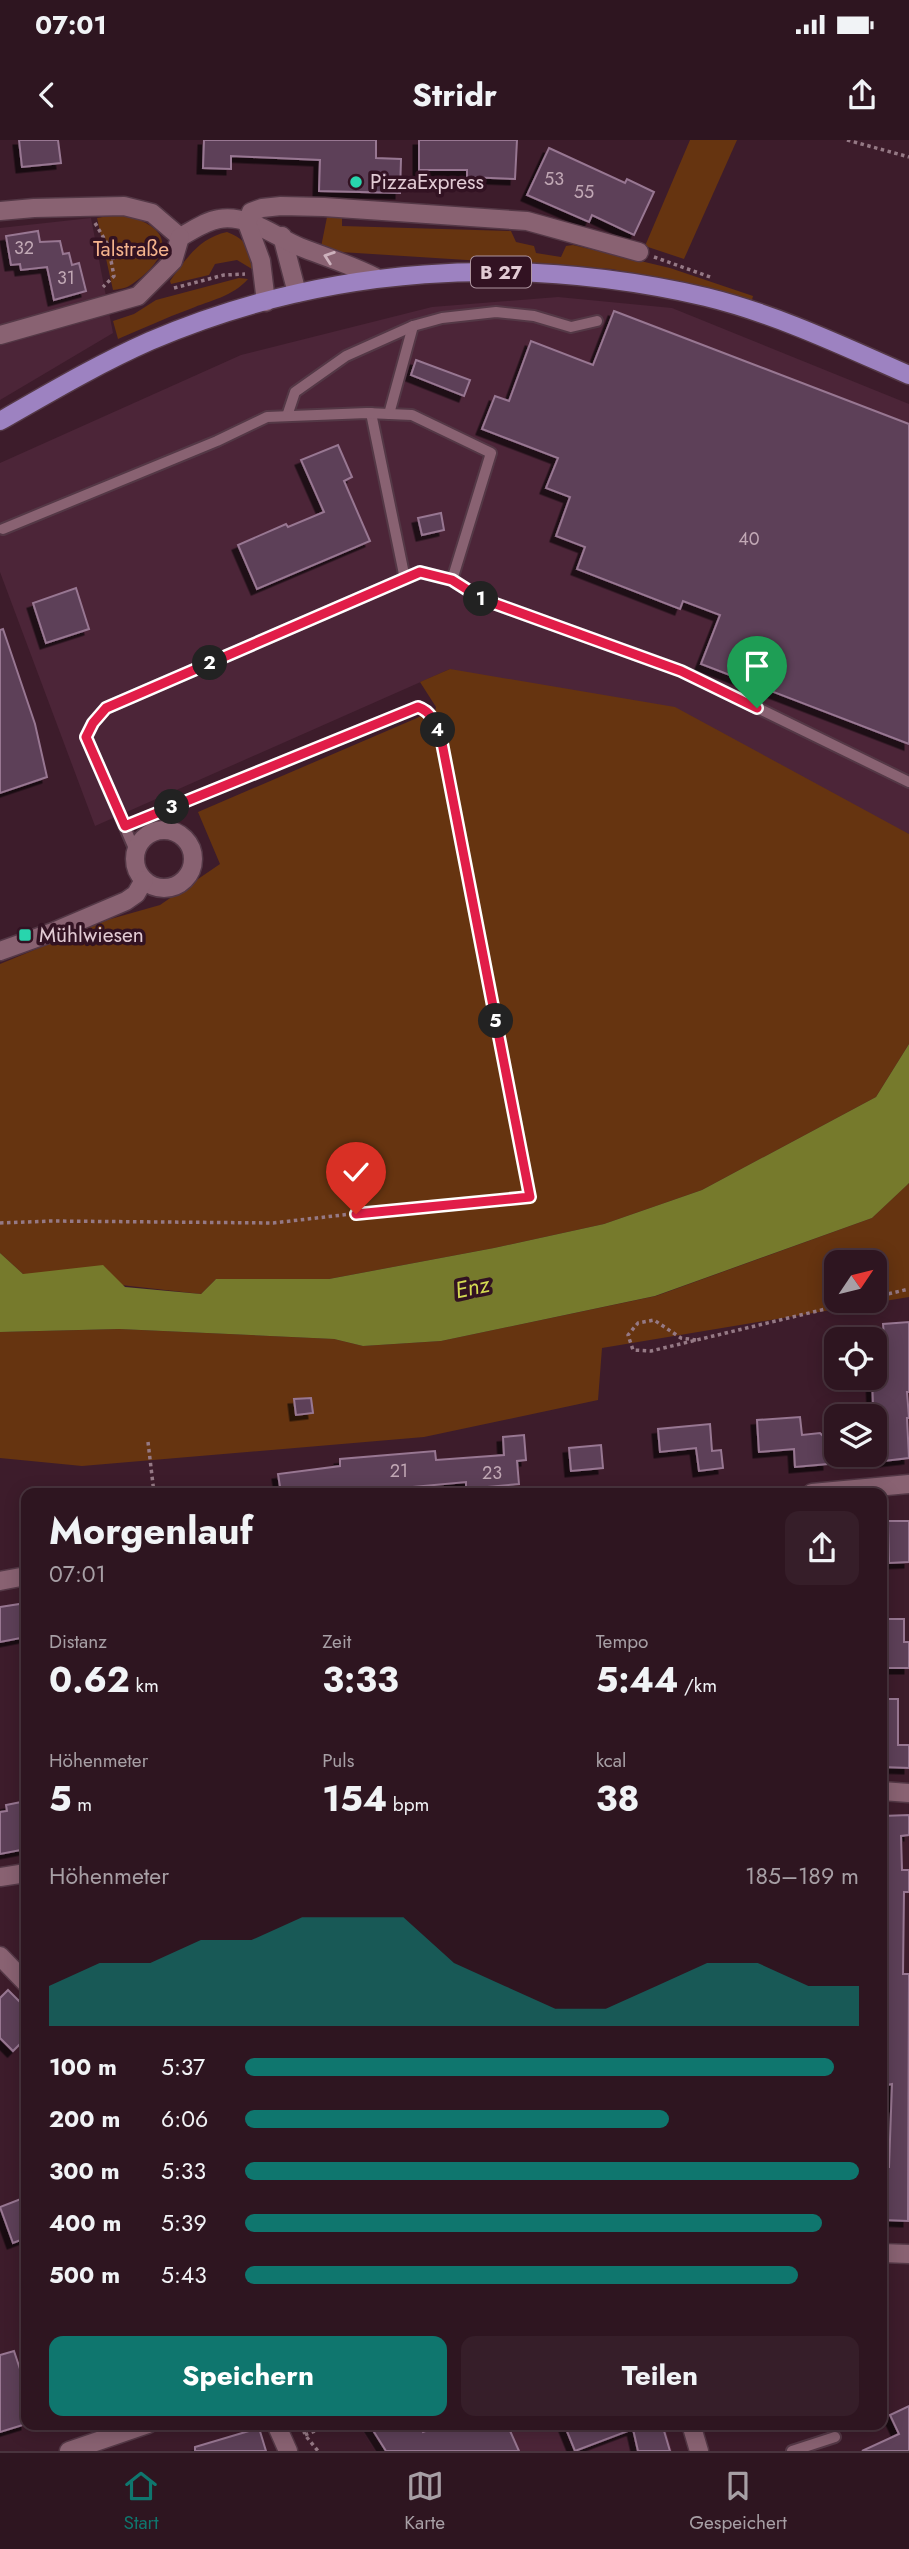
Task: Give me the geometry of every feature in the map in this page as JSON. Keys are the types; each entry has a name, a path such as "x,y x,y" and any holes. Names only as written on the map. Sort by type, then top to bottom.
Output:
{"main road":[{"name":"B 27","path":"0,421 97,366 152,340 297,293 376,277 484,272 549,274 625,281 708,298 756,313 842,345 909,374"}],"street":[{"path":"0,211 124,206 152,214 180,237"},
{"path":"301,207 292,225 302,248"},
{"path":"266,302 261,261 247,223 251,212 261,208 301,207 527,220 639,252"},
{"path":"0,335 138,296 173,261 180,237 220,219 247,223 282,236 302,248 345,262 376,277"},
{"path":"282,236 297,293"},
{"path":"160,830 178,833 191,848 192,867 181,883 162,888 144,880 135,864 135,853 143,838 160,830"},
{"path":"0,951 126,901 136,894 144,880"},
{"path":"866,1488 909,1484"},
{"path":"0,1581 21,1577"},
{"path":"887,1791 909,1793"},
{"path":"0,1877 21,1874"},
{"path":"0,1956 21,1978"},
{"path":"887,2253 909,2254"},
{"path":"69,2451 130,2430"},
{"path":"279,2430 288,2451"},
{"path":"693,2430 699,2451"}],"lane":[{"path":"287,416 295,392 346,356 413,326 442,318 496,312 534,316 571,327 597,321"},
{"path":"389,414 413,326"},
{"path":"371,414 405,579"},
{"path":"3,528 217,441 267,417 412,415 491,453 452,580"},
{"path":"135,853 86,737 93,723 106,708 420,572 452,580 482,599 681,671 909,782"},
{"path":"792,2451 835,2437"}],"path":[{"path":"847,140 909,157"},
{"path":"91,207 96,228 108,245 114,276 93,297 95,309"},
{"path":"111,259 130,252"},
{"path":"0,1223 273,1223 438,1204 530,1197 442,743 434,721 424,709 418,707 381,721 125,826"},
{"path":"887,1294 909,1289"},
{"path":"695,1340 681,1338 654,1320 638,1323 628,1335 634,1350 651,1351 824,1309"},
{"path":"148,1442 153,1488"},
{"path":"304,2430 318,2451"},
{"path":"306,2434 316,2430"}],"shaded area":[{"path":"91,218 113,333 0,400 0,228"},
{"path":"558,297 672,308 909,404 909,834 450,669 95,826 0,572 0,463 241,355 432,307"},
{"path":"362,2430 666,2430 672,2451 375,2451"}],"green space":[{"path":"690,140 737,140 684,259 645,246"},
{"name":"Talstraße","path":"120,214 152,226 159,234 162,249 154,264 142,277 127,287 113,290 97,218"},
{"path":"327,217 342,218 342,226 511,231 516,242 534,246 536,253 561,257 566,246 573,245 670,268 753,296 752,300 612,269 340,252 321,247"},
{"path":"227,232 246,245 254,266 252,269 237,260 215,264 209,275 171,284 170,281 194,250 209,239"},
{"path":"239,278 248,279 228,294 118,339 113,321 134,314 156,300"},
{"path":"450,669 675,707 909,834 909,1044 876,1097 702,1190 604,1224 494,1248 329,1279 216,1279 201,1294 23,1274 0,1253 0,964 107,920 160,905 220,864 198,812 421,716 432,726 436,707 420,682"},
{"path":"909,1183 909,1297 887,1301 887,1250 824,1250 824,1311 602,1348 598,1400 424,1437 82,1466 0,1458 0,1332 119,1329 334,1339 363,1346 441,1341 656,1296 872,1218"}],"water":[{"name":"Enz","path":"909,1044 909,1183 906,1186 872,1218 655,1296 441,1341 363,1346 334,1339 119,1329 0,1332 0,1253 23,1274 103,1265 125,1287 201,1294 216,1279 329,1279 604,1224 702,1190 876,1097"}],"building":[{"path":"19,140 58,140 61,163 22,167"},
{"path":"204,140 376,140 376,158 401,159 400,193 319,191 320,160 231,156 231,169 203,168"},
{"path":"419,140 517,140 515,179 467,177 467,170 419,170"},
{"path":"549,148 625,183 627,179 654,192 634,235 592,215 589,222 527,195"},
{"path":"38,231 40,242 60,241 63,254 69,253 72,265 79,263 86,291 54,300 47,267 21,270 20,264 11,265 6,236"},
{"path":"614,311 909,424 909,744 701,664 720,615 683,601 680,609 577,569 585,547 556,536 570,497 546,488 558,458 482,429 495,396 509,401 531,341 593,365"},
{"path":"416,360 470,380 464,396 411,375"},
{"path":"338,445 352,477 344,481 370,541 257,589 238,545 286,524 288,527 324,512 301,460"},
{"path":"441,513 444,530 422,535 418,518"},
{"path":"76,588 89,629 46,643 33,603"},
{"path":"3,629 35,724 47,777 0,793 0,630"},
{"path":"909,1322 909,1458 887,1461 887,1404 873,1404 872,1390 887,1390 887,1327 883,1327 883,1324"},
{"path":"311,1398 313,1413 296,1415 294,1399"},
{"path":"800,1417 802,1435 820,1433 824,1437 824,1464 795,1467 794,1449 759,1452 757,1420"},
{"path":"710,1424 712,1451 721,1450 723,1468 699,1471 696,1448 660,1452 658,1429"},
{"path":"524,1435 526,1460 517,1461 519,1484 477,1488 466,1488 466,1482 402,1488 280,1488 278,1474 340,1466 340,1459 435,1451 436,1460 504,1455 503,1437"},
{"path":"601,1445 603,1468 571,1471 569,1448"},
{"path":"888,1521 909,1521 909,1562 889,1563"},
{"path":"21,1604 21,1638 0,1642 0,1607"},
{"path":"887,1619 904,1619 904,1642 909,1642 909,1668 887,1668"},
{"path":"887,1699 898,1699 898,1745 909,1745 909,1768 887,1767"},
{"path":"21,1802 21,1850 0,1854 0,1812 7,1811 6,1805"},
{"path":"909,1815 909,1835 901,1836 902,1870 909,1870 909,1892 904,1892 903,1974 909,1974 908,2221 887,2220 892,2084 887,2085 887,1816"},
{"path":"8,1990 21,2003 21,2043 13,2051 0,2038 0,1998"},
{"path":"21,2199 21,2240 13,2243 0,2207"},
{"path":"14,2351 21,2369 21,2426 0,2432 0,2355"},
{"path":"909,2406 909,2451 862,2451 899,2434 890,2415"},
{"path":"260,2430 266,2451 195,2451 195,2447"},
{"path":"373,2430 510,2430 519,2451 386,2451"},
{"path":"566,2430 630,2430 575,2451"},
{"path":"633,2430 664,2430 670,2451 638,2451"}],"place":[{"name":"PizzaExpress","path":"356,182"},
{"name":"Mühlwiesen","path":"25,935"}],"route":[{"path":"356,1214 530,1197 442,743 434,721 424,709 418,707 125,826 86,737 93,723 106,708 420,572 452,580 482,599 681,671 757,708"}]}
